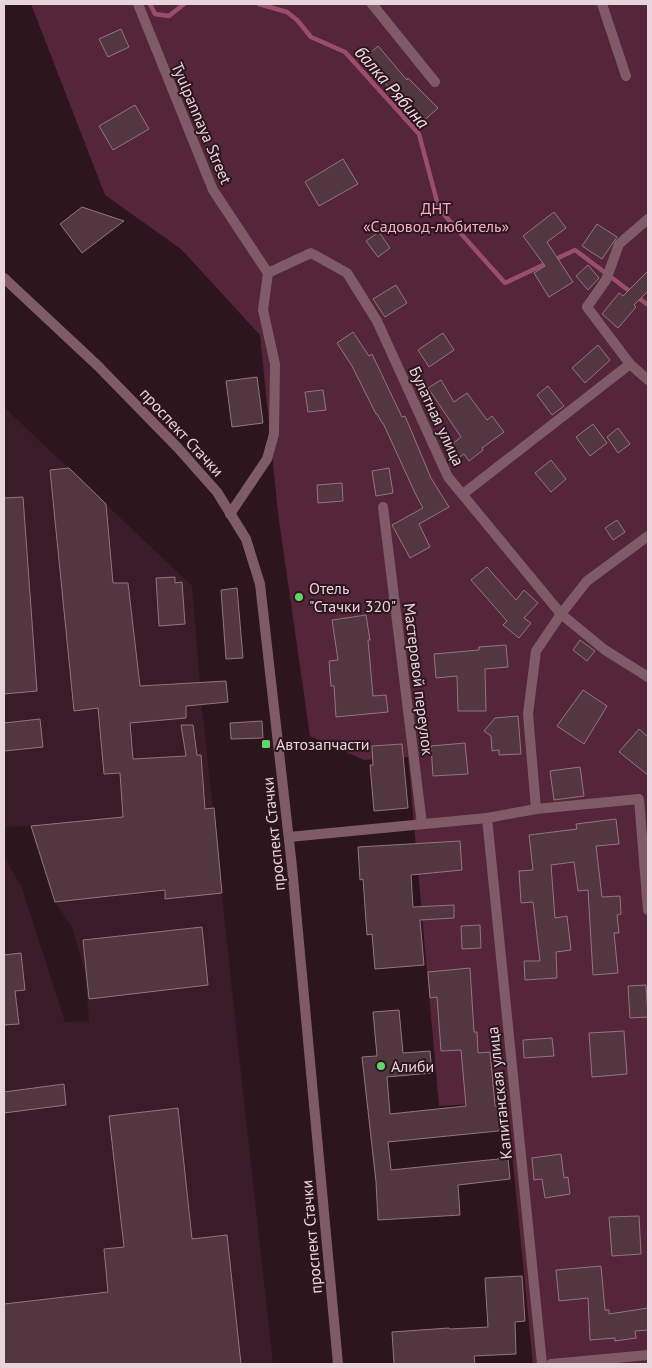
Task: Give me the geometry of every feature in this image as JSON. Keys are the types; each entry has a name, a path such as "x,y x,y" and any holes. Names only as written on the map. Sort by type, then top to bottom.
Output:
{"street":[{"name":"Tyulpannaya Street","path":"138,4 213,190 268,273"},
{"path":"372,4 435,82"},
{"path":"602,4 626,76"},
{"path":"648,219 619,244 606,280 587,307 630,364 648,380"},
{"name":"Булатная улица","path":"268,273 311,253 347,273 377,321 448,477 561,614 605,650 648,677"},
{"path":"230,514 267,459 274,434 275,364 263,310 268,273"},
{"name":"проспект Стачки","path":"4,278 98,366 178,448 217,492 246,539 260,584 289,837 338,1364"},
{"path":"463,494 630,364"},
{"name":"Мастеровой переулок","path":"383,507 422,824"},
{"path":"536,809 528,714 536,651 561,614 588,581 648,536"},
{"path":"289,837 487,818 536,809 639,799 648,910"},
{"name":"Капитанская улица","path":"487,818 542,1364"},
{"path":"551,1364 648,1355"}],"shaded area":[{"path":"4,407 192,586 201,697 273,1364 4,1364 4,857 22,888 65,1022 89,1021 85,973 72,927 55,902 31,826 4,827"}],"green space":[{"name":"ДНТ «Садовод-любитель»","path":"31,4 648,4 648,1364 533,1364 507,1102 439,1106 408,757 364,760 310,736 278,513 260,335 181,249 105,195"}],"building":[{"path":"121,29 129,47 108,57 99,39"},
{"path":"378,46 407,80 408,78 438,108 419,125 391,96 394,93 363,59"},
{"path":"135,105 149,129 113,150 99,126"},
{"path":"343,159 358,184 319,206 305,182"},
{"path":"82,207 124,221 82,253 60,224"},
{"path":"554,212 566,228 547,242 573,282 549,297 534,273 545,266 523,236"},
{"path":"597,224 617,237 602,259 582,246"},
{"path":"379,232 390,248 378,257 366,241"},
{"path":"588,265 599,278 588,290 576,276"},
{"path":"648,271 648,291 634,305 636,307 618,328 602,314 619,293 623,296"},
{"path":"396,285 407,303 385,317 373,299"},
{"path":"353,332 369,356 372,354 402,417 405,416 431,478 449,507 419,524 430,547 410,558 392,525 423,508 383,423 376,414 352,366 337,343"},
{"path":"443,333 454,350 429,367 418,350"},
{"path":"598,345 610,360 585,383 572,368"},
{"path":"257,377 263,423 232,427 226,381"},
{"path":"441,380 454,402 467,393 487,420 492,416 504,432 482,448 483,450 469,461 464,454 455,460 447,448 461,437 428,388"},
{"path":"548,386 564,406 552,415 537,395"},
{"path":"323,390 326,410 308,412 305,392"},
{"path":"593,424 607,443 590,456 576,437"},
{"path":"618,428 630,444 618,453 607,437"},
{"path":"551,460 566,479 551,492 535,473"},
{"path":"69,468 106,504 113,583 128,583 140,686 226,681 228,702 186,706 186,718 130,723 133,759 186,756 181,725 193,725 197,755 201,755 205,809 214,808 222,893 165,899 165,890 55,902 31,826 123,817 120,773 104,774 98,708 74,711 50,470"},
{"path":"389,468 393,493 376,496 372,471"},
{"path":"342,483 343,501 318,503 317,485"},
{"path":"23,497 37,691 4,694 4,498"},
{"path":"617,520 625,532 613,540 605,528"},
{"path":"487,567 516,600 524,590 538,603 524,618 531,623 519,638 503,625 507,621 471,580"},
{"path":"175,577 175,583 182,582 185,624 159,626 156,578"},
{"path":"237,588 243,658 226,659 221,590"},
{"path":"366,615 370,640 368,640 373,696 386,695 388,712 336,717 334,686 331,686 329,661 338,660 332,620"},
{"path":"580,640 595,651 587,661 573,650"},
{"path":"506,645 508,667 485,669 486,711 458,711 457,676 436,678 434,654 479,650 479,647"},
{"path":"583,690 607,706 584,744 557,726"},
{"path":"518,716 521,754 499,755 499,750 492,751 491,736 484,731 495,718"},
{"path":"40,719 43,747 4,751 4,723"},
{"path":"262,721 263,738 231,739 230,723"},
{"path":"639,729 648,737 648,775 619,752"},
{"path":"465,743 468,774 433,776 431,746"},
{"path":"402,744 408,808 374,811 370,765 373,765 372,746"},
{"path":"580,767 584,796 554,800 550,771"},
{"path":"616,819 619,844 596,846 602,897 620,896 621,914 617,915 619,933 614,933 618,973 593,975 588,890 578,891 574,862 551,865 555,918 567,916 571,950 556,952 557,978 525,980 524,961 540,961 533,902 521,903 519,871 533,870 529,835 577,829 576,824"},
{"path":"460,841 462,870 411,875 413,907 454,905 454,918 420,920 424,965 375,969 372,934 367,935 363,879 360,880 358,847"},
{"path":"480,925 481,948 462,949 461,926"},
{"path":"202,927 208,985 89,999 83,940"},
{"path":"21,953 25,990 15,991 19,1024 4,1025 4,955"},
{"path":"470,968 474,1032 477,1032 478,1053 490,1052 495,1106 506,1105 508,1130 388,1142 391,1170 508,1158 510,1179 458,1185 460,1215 378,1220 376,1182 362,1057 377,1056 373,1012 399,1010 403,1053 430,1051 432,1073 387,1077 390,1114 466,1106 461,1050 441,1051 437,997 430,998 428,972"},
{"path":"646,985 648,1017 630,1018 628,986"},
{"path":"624,1031 627,1074 592,1077 589,1033"},
{"path":"552,1038 554,1056 524,1058 523,1040"},
{"path":"64,1084 66,1105 4,1113 4,1092"},
{"path":"178,1108 192,1239 227,1235 241,1364 4,1364 4,1304 108,1292 104,1249 124,1247 109,1116"},
{"path":"561,1154 564,1178 568,1177 570,1194 545,1198 542,1179 534,1180 532,1158"},
{"path":"639,1216 641,1254 612,1256 609,1217"},
{"path":"601,1266 605,1310 609,1310 609,1314 648,1308 648,1330 635,1331 636,1338 615,1341 615,1338 590,1340 588,1298 559,1301 556,1270"},
{"path":"522,1276 525,1321 515,1322 516,1354 474,1356 475,1364 394,1364 392,1332 488,1327 485,1278"}],"waterway":[{"name":"балка Рябина","path":"150,4 155,14 169,16 184,4"},
{"name":"балка Рябина","path":"259,4 287,12 297,20 311,37 345,52 419,134 439,209 505,283 575,250 648,305"}],"place":[{"name":"Отель \"Стачки 320\"","path":"299,597"},
{"name":"Автозапчасти","path":"266,744"},
{"name":"Алиби","path":"381,1066"}]}
